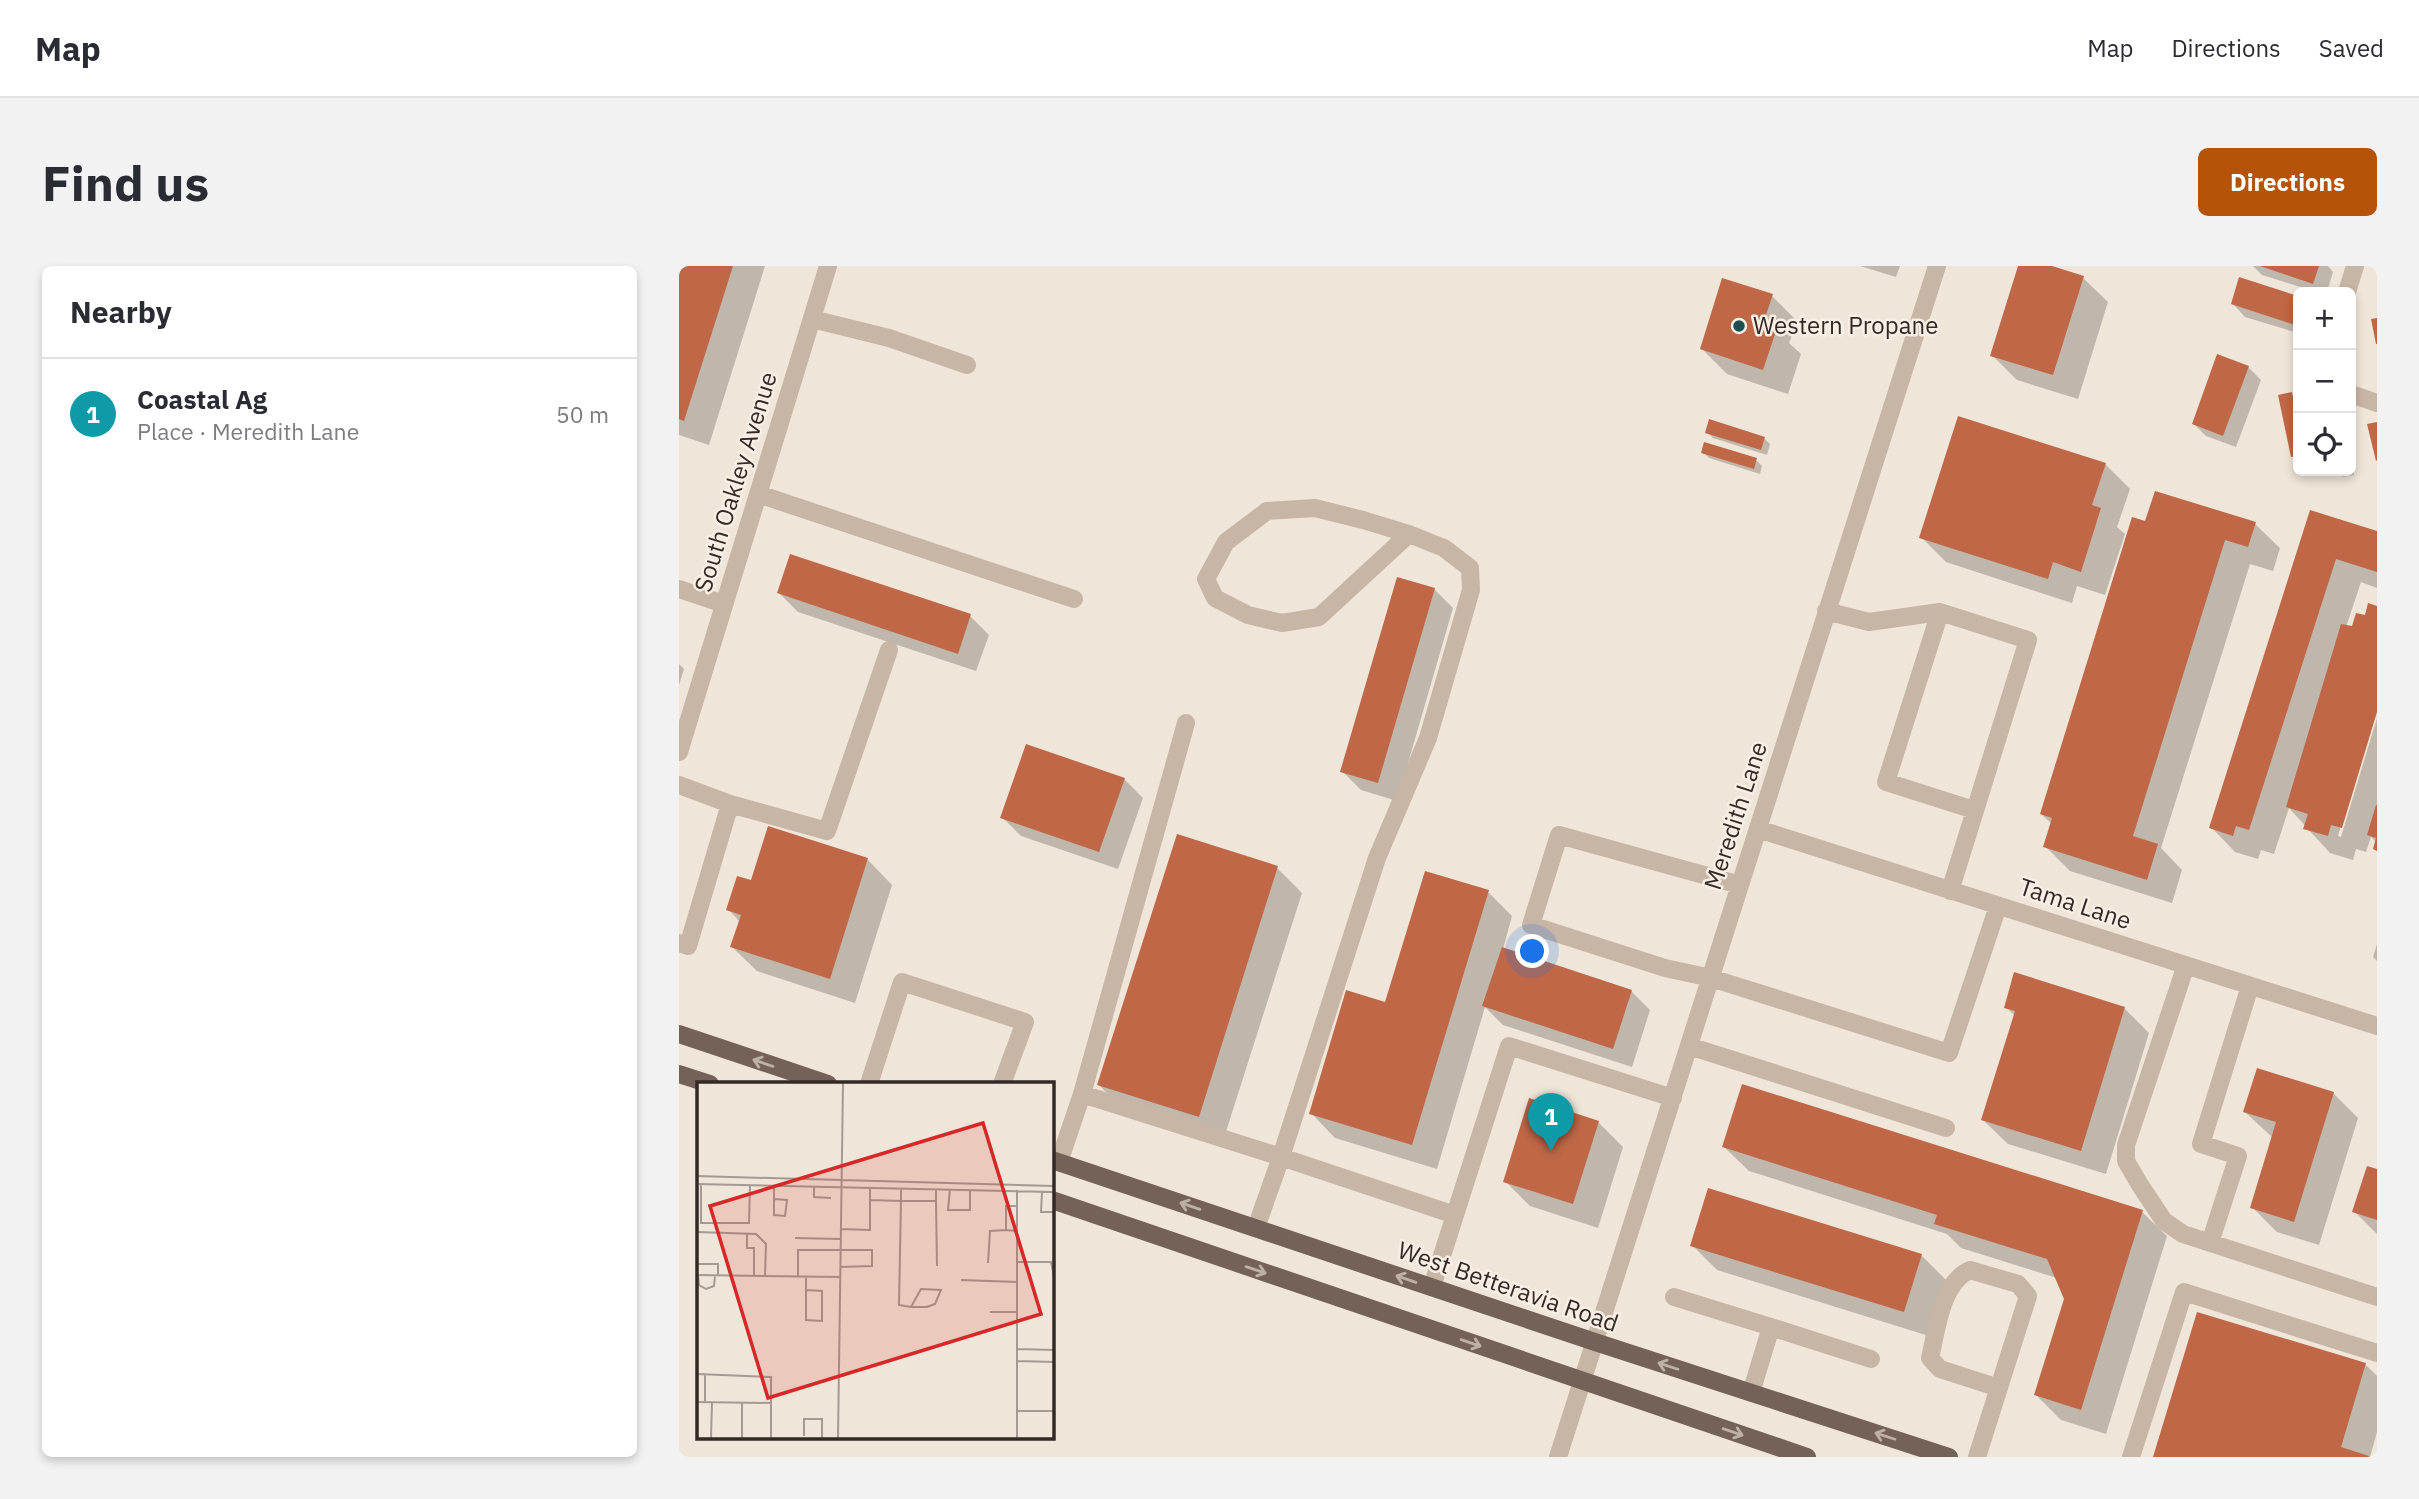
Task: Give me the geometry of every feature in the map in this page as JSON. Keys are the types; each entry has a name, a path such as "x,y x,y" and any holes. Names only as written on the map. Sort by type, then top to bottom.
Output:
{"main road":[{"path":"679,1034 822,1082"},
{"path":"679,1074 704,1082"},
{"name":"West Betteravia Road","path":"1055,1161 1949,1457"},
{"path":"1053,1200 1807,1457"}],"street":[{"name":"South Oakley Avenue","path":"679,752 828,266"},
{"name":"Meredith Lane","path":"1558,1457 1937,266"},
{"path":"2349,287 2355,266"},
{"path":"812,319 890,338 967,365"},
{"path":"2356,396 2377,402"},
{"path":"758,494 1073,599"},
{"path":"1256,1228 1377,858 1428,738 1471,590 1470,568 1444,548 1409,534 1315,508 1267,512 1226,542 1206,579 1215,598 1248,615 1283,623 1319,617 1409,534"},
{"path":"679,589 725,604"},
{"path":"1826,611 1868,622 1940,612 2028,640 1950,891"},
{"path":"1940,612 1886,782 1974,810"},
{"path":"679,785 730,804 827,831 889,650"},
{"path":"1055,1161 1082,1094 1186,723"},
{"path":"679,943 688,946 730,804"},
{"name":"Tama Lane","path":"1758,829 2377,1026"},
{"path":"1740,885 1559,835 1531,925 1949,1053 1998,906"},
{"path":"2186,965 2126,1145 2126,1161 2164,1221 2183,1234 2377,1297"},
{"path":"870,1082 902,982 1025,1022 1003,1082"},
{"path":"2210,1243 2238,1156 2201,1144 2250,986"},
{"path":"1432,1287 1509,1046 1673,1098"},
{"path":"1689,1046 1946,1128"},
{"path":"1082,1094 1455,1215"},
{"path":"1977,1457 1999,1388 2028,1296 2018,1284 1970,1270 1957,1276 1943,1306 1930,1358 1940,1369 1999,1388"},
{"path":"2131,1457 2184,1292 2377,1353"},
{"path":"1674,1297 1871,1359"},
{"path":"1751,1393 1771,1327"}],"building":[{"path":"679,266 733,266 684,421 679,419"},
{"path":"2018,266 2052,266 2084,276 2053,375 1990,356"},
{"path":"2260,266 2319,266 2313,284"},
{"path":"2239,277 2293,294 2293,324 2231,304"},
{"name":"Western Propane","path":"1722,278 1773,294 1763,324 1777,328 1763,370 1700,349"},
{"path":"2377,318 2377,344 2376,344 2371,319"},
{"path":"2217,354 2249,366 2223,436 2192,424"},
{"path":"2292,392 2293,457 2291,457 2278,395"},
{"path":"1958,416 2106,463 2092,505 2101,508 2081,572 2053,562 2048,579 1919,538"},
{"path":"1709,419 1765,437 1761,450 1705,433"},
{"path":"2377,422 2377,460 2376,461 2367,424"},
{"path":"1704,442 1757,458 1754,469 1701,453"},
{"path":"2155,491 2256,522 2248,547 2225,540 2133,836 2158,844 2147,880 2043,847 2052,818 2040,814 2132,517 2145,521"},
{"path":"2310,510 2377,531 2377,572 2336,559 2249,830 2236,826 2233,836 2209,828"},
{"path":"790,554 971,614 958,654 777,593"},
{"path":"1397,577 1435,588 1378,783 1340,772"},
{"path":"2368,603 2377,606 2377,712 2342,828 2331,825 2328,836 2303,829 2308,814 2286,807 2341,624 2352,626 2356,613 2365,615"},
{"path":"1026,744 1125,778 1099,852 1000,818"},
{"path":"2376,805 2377,851 2373,849 2376,838 2367,835"},
{"path":"768,826 868,858 830,979 730,947 741,915 726,910 737,876 751,880"},
{"path":"1177,834 1278,866 1199,1117 1097,1085"},
{"path":"1425,871 1489,890 1412,1145 1309,1114 1346,990 1385,1002"},
{"path":"1502,947 1632,990 1613,1049 1482,1006"},
{"path":"2014,972 2125,1007 2081,1151 1981,1120 2015,1011 2004,1008"},
{"path":"2257,1068 2334,1092 2294,1222 2250,1208 2276,1122 2243,1112"},
{"path":"1742,1084 2143,1210 2081,1410 2034,1395 2064,1299 2047,1259 1934,1224 1937,1215 1722,1147"},
{"path":"1529,1098 1599,1121 1573,1204 1503,1182"},
{"path":"2367,1166 2377,1169 2377,1220 2352,1212"},
{"path":"1708,1188 1922,1254 1904,1312 1690,1246"},
{"path":"2197,1312 2366,1363 2341,1447 2372,1457 2153,1457"}],"place":[{"name":"Western Propane","path":"1739,326"},
{"name":"Coastal Ag","path":"1551,1151"}]}
